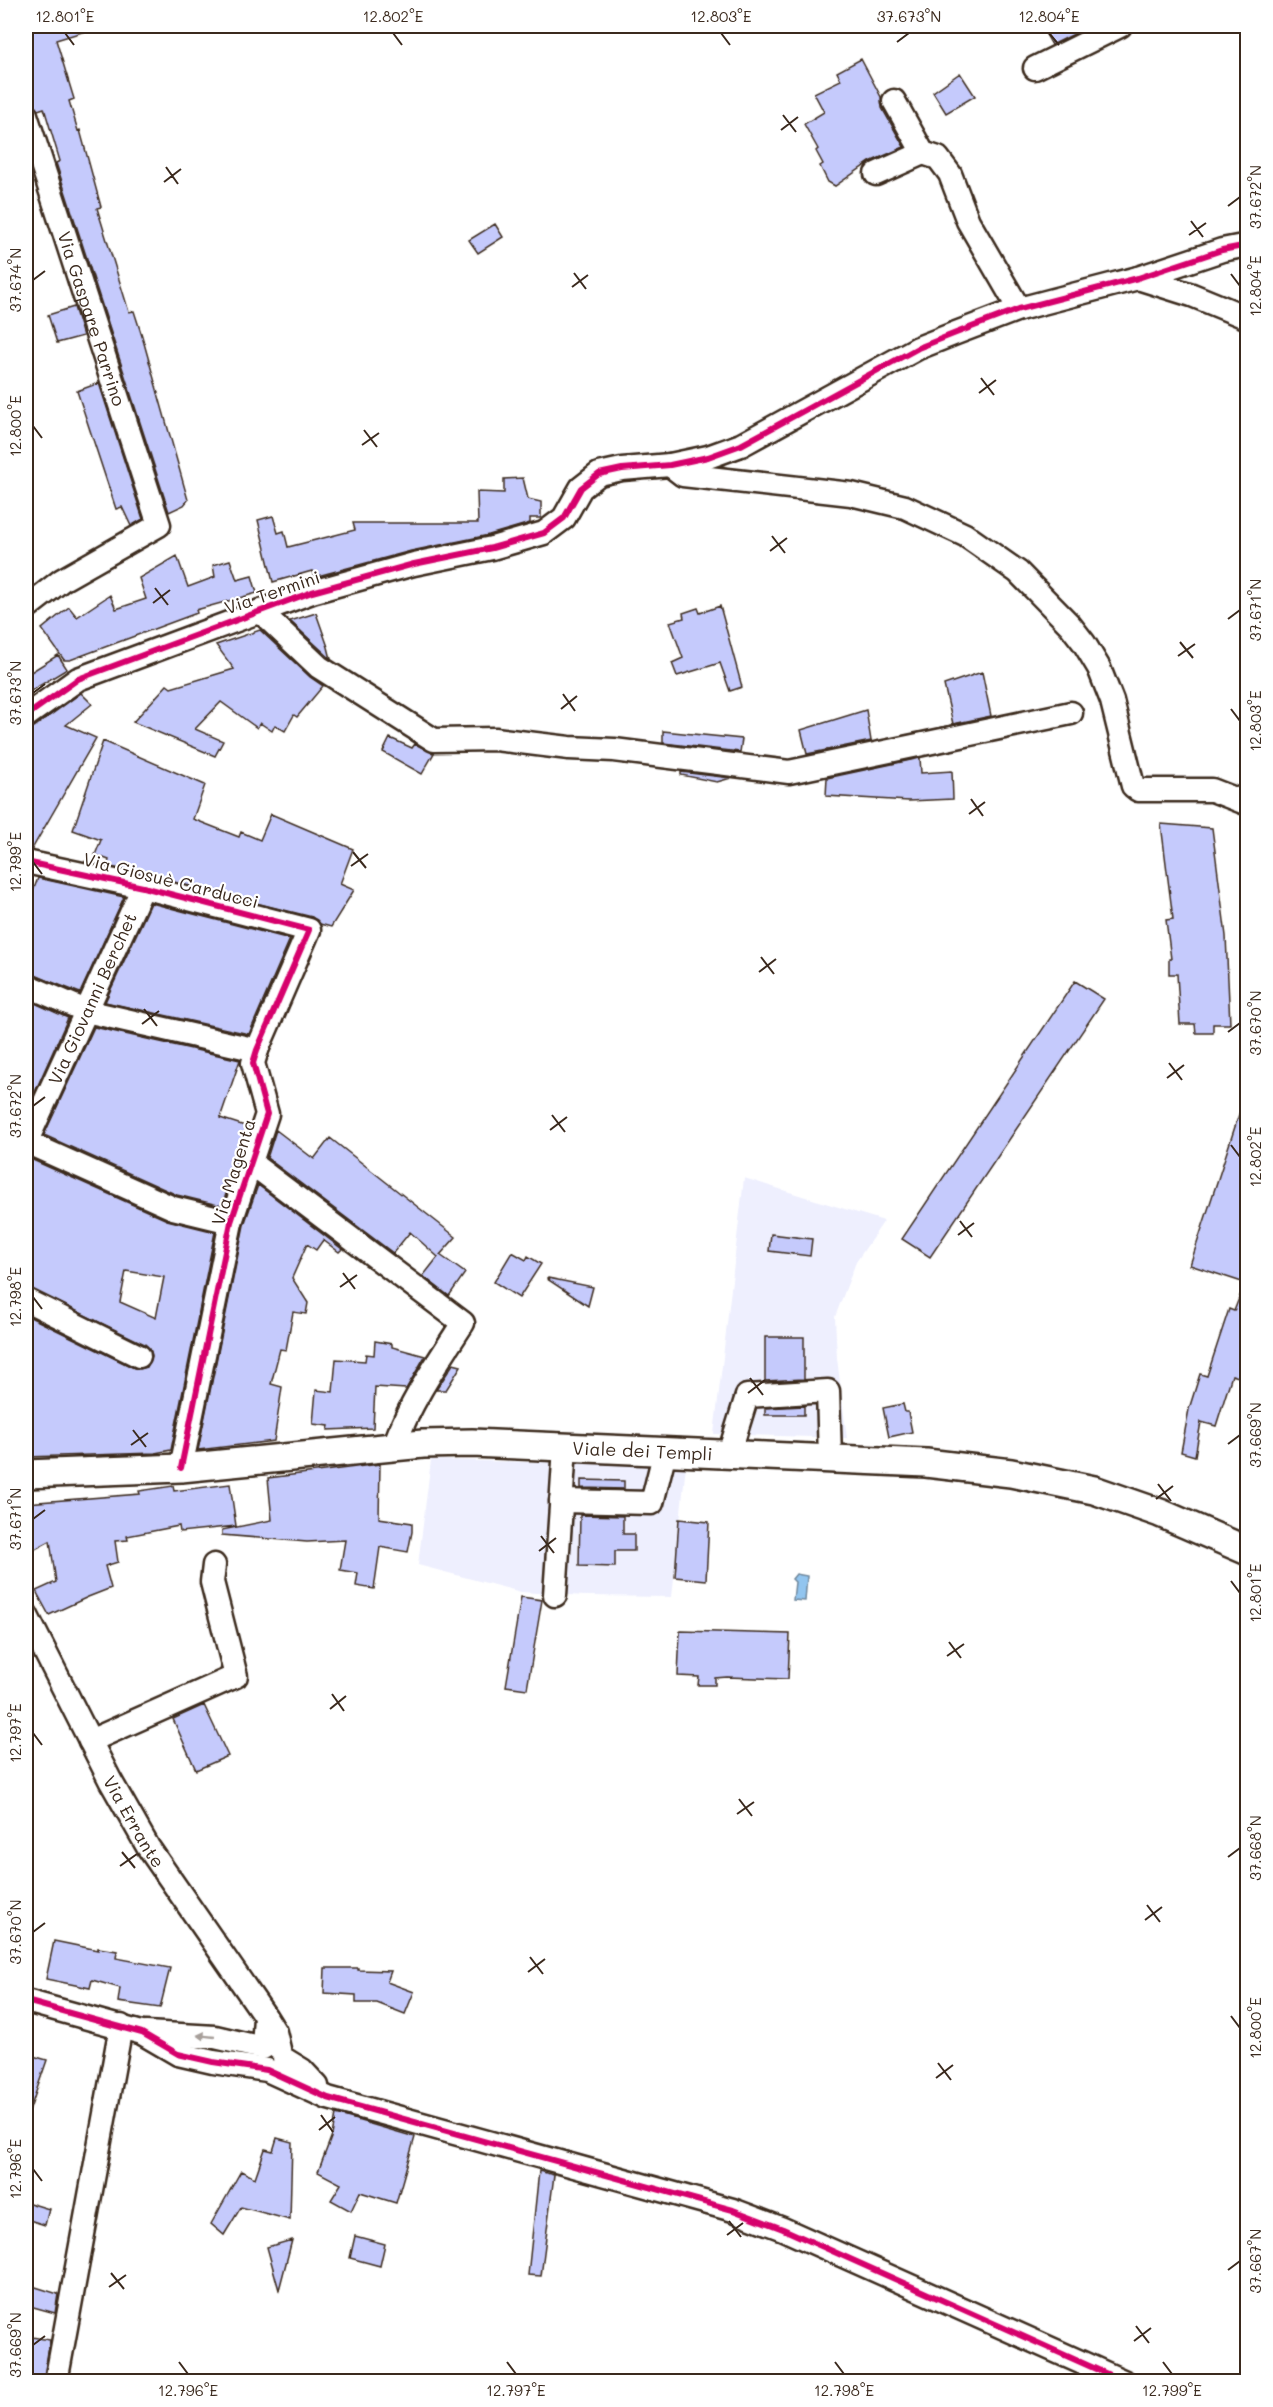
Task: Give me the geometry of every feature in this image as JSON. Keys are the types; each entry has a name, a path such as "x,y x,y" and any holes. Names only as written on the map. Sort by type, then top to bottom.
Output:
{"main road":[{"name":"Viale dei Templi","path":"26,1474 181,1468 394,1446 472,1443 937,1464 1011,1473 1094,1490 1160,1513 1248,1551"}],"street":[{"path":"1035,68 1120,26"},
{"path":"894,101 923,153 938,158 950,174 968,221 1019,309"},
{"name":"Via Gaspare Parrino","path":"26,115 159,525 62,580 26,609"},
{"path":"876,174 923,153"},
{"path":"670,465 708,457 741,445 918,348 1019,309 1138,278 1222,250 1248,245"},
{"path":"1138,278 1192,295 1248,318"},
{"path":"670,465 683,475 850,494 905,507 965,535 1018,572 1070,624 1084,643 1099,668 1113,701 1133,786 1138,790 1212,790 1248,804"},
{"name":"Via Termini","path":"26,716 78,679 260,611 335,586 414,564 492,548 544,534 564,518 581,488 599,474 670,465"},
{"path":"260,611 319,667 434,740 495,739 568,748 614,750 789,772 1071,713"},
{"name":"Via Giosuè Carducci","path":"26,862 143,887 309,930"},
{"name":"Via Giovanni Berchet","path":"26,1143 143,887"},
{"name":"Via Magenta","path":"181,1468 231,1222 267,1114 253,1063 256,1050 309,930"},
{"path":"26,985 86,1011 256,1050"},
{"path":"26,1143 173,1208 231,1222"},
{"name":"Via Magenta","path":"250,1163 463,1323 403,1422 394,1446"},
{"path":"26,1300 139,1356"},
{"path":"729,1454 747,1396 828,1391 830,1458"},
{"path":"555,1594 565,1447"},
{"path":"561,1501 652,1503 665,1451"},
{"path":"90,1741 236,1676 212,1582 214,1565"},
{"name":"Via Errante","path":"26,1614 90,1741 148,1847 265,2016 273,2057"},
{"path":"26,2001 132,2029 215,2037 273,2057 328,2098 733,2210 783,2229 1125,2382"},
{"path":"56,2382 132,2029"}],"shaded area":[{"path":"744,1178 884,1221 856,1262 835,1317 837,1358 847,1438 714,1434"},
{"path":"431,1460 686,1465 672,1597 585,1596 521,1592 418,1565"}],"water":[{"path":"796,1574 807,1576 805,1601 793,1600 795,1582 792,1579"}],"building":[{"path":"26,26 89,26 89,30 56,40 74,99 69,101 78,131 80,130 101,207 97,208 129,312 134,311 142,336 188,500 184,505 169,512 56,163 60,161 44,108 38,110 29,102 26,92"},
{"path":"1041,26 1090,26 1052,45"},
{"path":"861,59 881,97 882,108 904,147 870,162 835,186 828,182 820,166 823,164 816,151 818,149 804,124 824,112 814,93 841,80 837,72"},
{"path":"960,73 975,96 946,113 933,92"},
{"path":"495,224 503,237 478,253 469,240"},
{"path":"74,307 83,336 57,343 48,315"},
{"path":"99,383 143,519 131,526 122,507 116,509 77,391"},
{"path":"523,478 528,499 541,502 541,518 530,518 530,523 314,577 312,571 273,582 258,520 273,516 278,533 284,531 288,547 355,530 353,523 478,523 477,492 504,493 504,479"},
{"path":"177,556 188,587 215,577 213,565 230,560 237,580 252,576 257,593 196,610 197,613 70,660 64,660 42,629 69,607 77,617 110,595 116,609 146,599 139,578"},
{"path":"720,606 742,687 730,691 720,663 677,676 672,663 683,658 670,622 684,618 683,613 698,608 700,613"},
{"path":"316,613 328,647 331,659 290,621"},
{"path":"260,630 310,677 323,686 297,717 294,715 285,731 275,725 272,731 260,723 257,728 221,702 195,729 223,741 215,756 133,722 167,685 171,688 234,669 216,645"},
{"path":"58,655 67,669 26,694 26,675"},
{"path":"982,672 991,716 953,724 944,685"},
{"path":"81,693 92,704 66,725 96,738 32,849 26,849 26,729 34,727"},
{"path":"866,710 871,741 807,754 801,730"},
{"path":"663,731 742,739 740,752 663,743"},
{"path":"390,738 412,748 415,744 434,753 422,774 383,752"},
{"path":"103,741 205,785 193,819 239,837 241,832 260,840 271,814 353,849 340,884 354,890 331,927 320,924 312,917 107,866 109,860 95,855 101,840 73,830"},
{"path":"920,758 921,773 952,771 953,799 909,801 826,796 827,778"},
{"path":"681,772 731,778 717,782 681,775"},
{"path":"1161,824 1212,828 1226,936 1230,1024 1213,1024 1213,1033 1196,1033 1195,1024 1180,1024 1177,974 1169,974 1169,959 1171,959 1166,920 1173,919"},
{"path":"38,878 124,897 80,993 26,972 26,909"},
{"path":"151,903 290,939 249,1034 105,1002"},
{"path":"1075,981 1104,999 930,1257 902,1239"},
{"path":"26,999 68,1018 26,1112"},
{"path":"94,1027 240,1060 220,1118 248,1127 222,1206 177,1195 44,1135"},
{"path":"1244,1099 1248,1099 1248,1380 1232,1375 1216,1426 1201,1422 1195,1456 1181,1452 1189,1409 1200,1374 1207,1376 1229,1309 1234,1311 1245,1283 1190,1265"},
{"path":"276,1130 314,1159 330,1138 456,1237 440,1255 465,1273 449,1296 423,1276 438,1257 410,1232 393,1253 267,1158"},
{"path":"26,1157 167,1220 215,1232 171,1450 155,1453 26,1457 26,1315 134,1368 147,1367 152,1356 145,1344 26,1287","holes":["126,1271 164,1277 156,1318 120,1302"]},
{"path":"258,1185 342,1249 339,1252 323,1240 316,1250 307,1244 292,1278 308,1303 306,1314 293,1312 286,1350 280,1349 271,1384 282,1387 274,1441 198,1450 244,1225"},
{"path":"771,1234 812,1239 810,1256 769,1251"},
{"path":"512,1252 526,1260 528,1256 541,1264 519,1298 494,1282"},
{"path":"547,1279 593,1287 588,1306"},
{"path":"765,1337 804,1337 804,1379 765,1381"},
{"path":"375,1341 392,1344 392,1347 425,1356 406,1389 375,1387 373,1428 328,1430 329,1426 313,1424 316,1390 333,1392 336,1359 365,1361 366,1354 374,1355"},
{"path":"453,1364 461,1366 446,1390 436,1390"},
{"path":"903,1404 905,1412 908,1412 912,1432 889,1437 883,1408"},
{"path":"804,1406 804,1415 765,1415 765,1408"},
{"path":"380,1464 379,1518 412,1523 412,1532 408,1552 380,1547 374,1589 356,1586 358,1573 340,1570 345,1540 307,1542 222,1535 222,1530 272,1520 268,1478"},
{"path":"581,1480 624,1481 624,1489 581,1488"},
{"path":"230,1484 236,1526 180,1532 179,1526 127,1536 128,1540 115,1541 118,1562 105,1566 111,1588 49,1615 36,1591 56,1582 50,1541 26,1554 26,1503 140,1494 139,1491 173,1486 174,1491"},
{"path":"580,1515 623,1516 623,1534 634,1534 634,1551 615,1551 615,1567 579,1566"},
{"path":"679,1519 709,1522 706,1580 675,1577"},
{"path":"521,1597 542,1600 527,1689 506,1686"},
{"path":"680,1631 790,1634 788,1679 727,1677 715,1678 715,1685 698,1685 699,1677 678,1676"},
{"path":"204,1705 228,1756 196,1770 173,1719"},
{"path":"54,1941 98,1950 98,1948 117,1951 116,1958 170,1968 160,2008 118,2002 120,1988 92,1980 90,1988 46,1979"},
{"path":"325,1968 391,1971 387,1982 414,1992 405,2014 377,2003 356,2003 356,1995 324,1993"},
{"path":"26,2054 47,2060 28,2115 26,2115"},
{"path":"336,2114 415,2137 396,2203 360,2192 351,2211 331,2200 341,2184 318,2172 332,2135"},
{"path":"277,2138 292,2142 290,2220 241,2207 224,2235 211,2224 241,2171 255,2178 265,2149 273,2151"},
{"path":"539,2171 554,2175 541,2276 528,2275"},
{"path":"26,2202 49,2209 45,2225 26,2219"},
{"path":"355,2236 385,2244 380,2266 350,2258"},
{"path":"292,2240 279,2290 267,2247"},
{"path":"26,2284 58,2294 55,2313 26,2305"},
{"path":"26,2336 50,2340 43,2382 26,2382"}],"cycle path":[{"path":"26,716 78,679 312,592 414,564 492,548 544,533 564,518 581,488 599,474 622,469 670,465 708,457 741,445 918,348 956,333 1019,309 1138,278 1222,250 1248,245"},
{"path":"26,862 143,887 309,930 253,1063 267,1114 231,1222 181,1468"},
{"path":"26,2001 142,2033 178,2054 267,2070 328,2098 733,2210 783,2229 1125,2382"}]}
